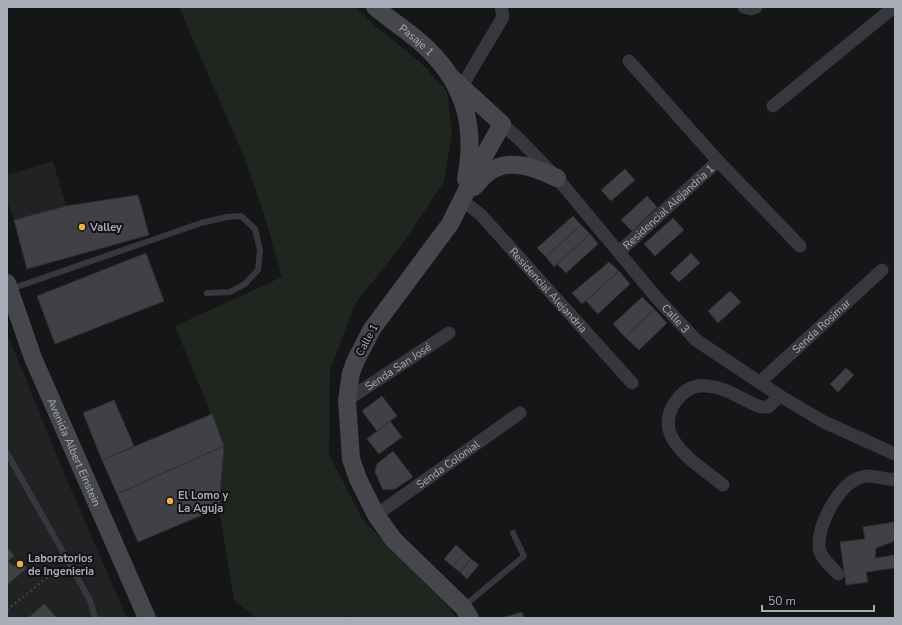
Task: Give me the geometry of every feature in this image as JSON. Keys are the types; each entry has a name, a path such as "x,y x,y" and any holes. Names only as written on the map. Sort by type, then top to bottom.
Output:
{"street":[{"name":"Pasaje 1","path":"375,7 419,40 440,61 457,82"},
{"path":"457,82 503,17 501,7"},
{"path":"744,7 751,9 756,7"},
{"path":"773,106 894,7"},
{"path":"629,61 718,161 800,246"},
{"path":"457,82 502,124"},
{"path":"457,82 471,139 470,159 462,200"},
{"name":"Calle 3","path":"502,124 518,138 557,178 656,297 696,340 780,396 824,422 895,454"},
{"name":"Calle 1","path":"467,612 393,538 376,515 358,479 351,459 347,400 356,360 372,329 450,224 502,124"},
{"name":"Residencial Alejandria 1","path":"619,252 718,161"},
{"path":"462,200 489,172 506,165 534,167 557,178"},
{"name":"Residencial Alejandria","path":"462,200 480,215 632,383"},
{"name":"Senda Rosimar","path":"760,382 882,270"},
{"name":"Avenida Albert Einstein","path":"8,286 33,358 147,618"},
{"name":"Senda San José","path":"347,400 449,333"},
{"path":"724,485 675,444 668,428 671,408 680,395 692,387 699,386 718,387 761,407 768,407 780,396"},
{"name":"Senda Colonial","path":"376,515 520,413"},
{"path":"838,574 821,554 819,547 825,518 836,497 847,486 860,477 866,476 895,479"}],"lane":[{"path":"8,286 201,223 227,217 241,216 255,228 260,250 258,270 245,284 230,292 208,293"},
{"path":"7,453 90,600 95,618"},
{"path":"467,612 524,556 513,533"}],"path":[{"path":"7,610 67,561"}],"shaded area":[{"path":"179,7 356,7 375,26 419,61 447,91 452,133 444,182 401,246 355,304 330,370 329,454 363,520 450,608 456,618 351,618 350,615 343,618 256,618 234,600 219,508 224,446 175,326 282,277 264,214 244,157"},
{"path":"53,161 66,206 14,220 7,200 7,175"},
{"path":"7,333 63,471 127,618 7,618"}],"building":[{"path":"625,169 635,180 611,201 601,190"},
{"name":"Valley","path":"138,195 149,235 27,269 14,220 66,206"},
{"path":"647,196 657,207 632,231 621,220"},
{"path":"573,216 581,225 546,257 537,248"},
{"path":"673,218 684,230 655,256 644,244"},
{"path":"581,225 590,234 554,267 546,257"},
{"path":"590,234 598,244 566,273 557,264"},
{"path":"146,253 164,301 55,344 37,296"},
{"path":"691,253 700,263 679,282 670,273"},
{"path":"609,262 619,271 582,304 572,293"},
{"path":"619,271 630,284 598,314 586,301"},
{"path":"730,291 741,302 718,323 708,311"},
{"path":"642,297 654,309 625,337 613,324"},
{"path":"654,309 667,323 639,350 625,337"},
{"path":"846,368 854,375 838,392 830,384"},
{"path":"382,396 397,416 377,431 362,411"},
{"path":"114,400 134,446 102,460 83,413"},
{"path":"212,414 224,446 117,494 102,460"},
{"path":"390,421 402,437 379,454 367,439"},
{"name":"El Lomo y La Aguja","path":"224,446 219,508 138,542 117,494"},
{"path":"393,451 413,477 395,489 383,490 375,472 377,464"},
{"path":"894,522 895,541 876,548 875,558 895,555 895,568 866,572 868,582 846,585 840,542 865,539 863,527"},
{"path":"456,545 465,553 452,566 444,559"},
{"name":"Laboratorios de Ingenieria","path":"7,547 14,556 8,561 13,566 20,561 27,568 7,585"},
{"path":"465,553 471,559 460,572 452,566"},
{"path":"471,559 479,565 467,579 460,572"},
{"path":"44,604 57,618 28,618"},
{"path":"522,612 524,618 505,617"}],"place":[{"name":"Valley","path":"82,227"},
{"name":"El Lomo y La Aguja","path":"170,501"},
{"name":"Laboratorios de Ingenieria","path":"20,564"}]}
